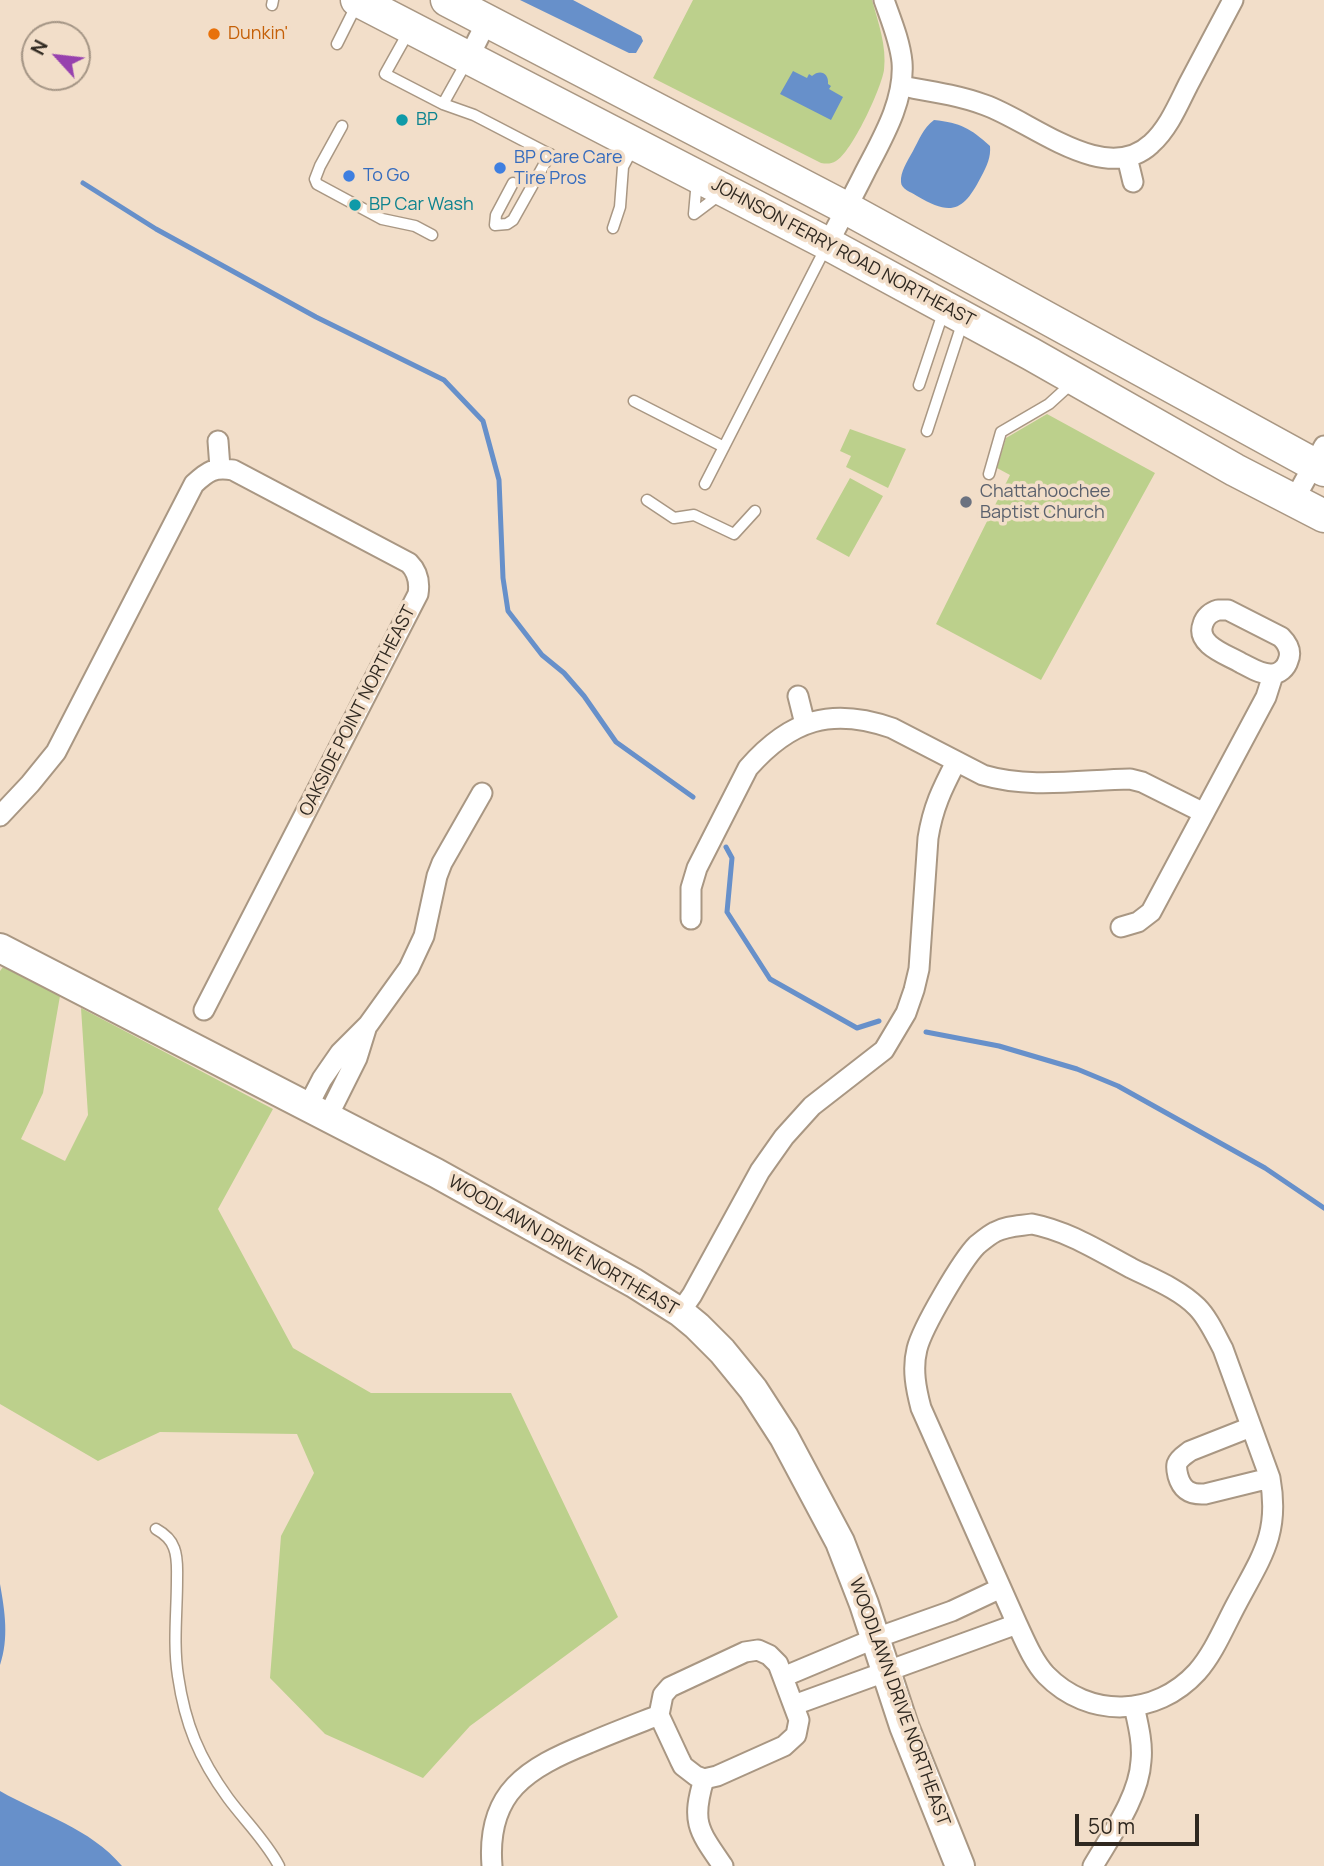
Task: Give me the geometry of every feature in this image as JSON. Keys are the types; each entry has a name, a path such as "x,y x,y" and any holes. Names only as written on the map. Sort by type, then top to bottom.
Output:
{"main road":[{"name":"JOHNSON FERRY ROAD NORTHEAST","path":"358,0 828,244 955,312 1235,470 1324,516"},
{"path":"447,0 1321,460"}],"street":[{"path":"828,244 885,133 901,86 902,62 898,40 884,0"},
{"path":"901,86 962,97 988,106 1074,150 1098,158 1127,157 1152,144 1169,122 1233,0"},
{"path":"468,57 487,21"},
{"path":"1127,157 1133,182"},
{"path":"0,816 56,752 194,484 206,473 219,468 218,441"},
{"path":"1294,500 1321,460"},
{"name":"OAKSIDE POINT NORTHEAST","path":"204,1010 413,604 419,585 409,563 233,470 219,468"},
{"path":"1122,927 1138,922 1151,912 1266,697 1273,674"},
{"path":"798,696 805,724"},
{"path":"691,919 691,888 697,868 748,768 775,742 805,724 823,719 859,718 892,728 956,762 999,780 1019,782 1130,779 1142,782 1204,813"},
{"path":"680,1312 760,1171 784,1137 812,1106 884,1050 906,1013 919,968 931,818 937,798 956,762"},
{"path":"318,1111 357,1058 368,1025 409,968 424,936 442,863 482,793"},
{"name":"WOODLAWN DRIVE NORTHEAST","path":"0,948 436,1173 634,1283 680,1312 722,1350 753,1389 784,1437 840,1542 876,1638 904,1727 960,1866"},
{"path":"1032,1224 1048,1227 1181,1295 1197,1307 1223,1349 1270,1478 1274,1497 1273,1522 1268,1542 1199,1670 1168,1696 1134,1706 1110,1707 1090,1703 1073,1696 1044,1673 1017,1624 921,1408 914,1368 917,1349 961,1266 976,1246 994,1233 1013,1226 1032,1224"},
{"path":"1251,1427 1183,1456 1177,1465 1182,1486 1194,1495 1205,1494 1270,1478"},
{"path":"783,1677 876,1638 952,1611 1001,1588"},
{"path":"794,1705 1017,1624"},
{"path":"758,1650 769,1655 778,1664 783,1677 799,1720 796,1735 784,1746 717,1776 704,1779 683,1766 659,1714 663,1695 670,1687 745,1652 758,1650"},
{"path":"1093,1866 1133,1796 1140,1776 1141,1741 1134,1706"},
{"path":"492,1866 490,1844 495,1818 507,1794 525,1776 539,1765 562,1754 659,1714"},
{"path":"704,1779 696,1812 698,1826 723,1866"}],"lane":[{"path":"337,44 358,0"},
{"path":"411,27 385,74 443,104 474,115 531,149 552,155 513,220 507,224 495,225 496,215 513,183"},
{"path":"443,104 468,57"},
{"path":"342,126 320,166 315,179 317,184 382,219 415,226 432,235"},
{"path":"613,228 620,207 624,167 635,144"},
{"path":"705,484 828,244"},
{"path":"919,385 941,316 955,312 938,399 927,431"},
{"path":"989,474 1001,432 1049,404 1075,379"},
{"path":"634,401 724,447"},
{"path":"647,500 674,518 694,515 734,534 755,510"},
{"path":"156,1529 165,1534 173,1545 177,1558 177,1673 183,1708 193,1741 212,1775 273,1853 279,1866"}],"green space":[{"path":"693,0 872,0 883,43 884,70 865,119 843,155 832,163 821,163 653,78"},
{"path":"1047,414 1155,473 1041,680 936,624 1010,475 997,468 1006,438"},
{"path":"850,429 906,449 888,488 846,467 851,456 840,451"},
{"path":"850,478 883,496 849,557 816,539"},
{"path":"3,967 60,996 43,1093 21,1139 65,1161 88,1115 81,1008 273,1109 218,1209 293,1348 371,1393 511,1393 618,1617 470,1726 423,1778 325,1734 270,1678 281,1536 314,1473 297,1434 160,1432 98,1461 0,1404 0,971"}],"water":[{"path":"520,0 573,0 641,36 643,41 636,53 629,53"},
{"path":"793,71 807,78 809,74 812,76 823,73 831,86 829,89 843,97 831,120 780,94"},
{"path":"934,120 965,127 990,146 988,162 974,189 962,204 955,207 947,208 929,202 901,184 907,162 924,130"},
{"path":"0,1584 5,1635 0,1665"},
{"path":"0,1791 80,1832 122,1866 0,1866"}],"waterway":[{"path":"83,183 156,229 316,317 444,380 483,421 499,480 503,578 508,611 542,655 564,673 584,696 616,742 693,797"},
{"path":"726,847 732,858 727,912 770,979 857,1028 879,1021"},
{"path":"926,1032 999,1046 1077,1069 1118,1086 1265,1168 1324,1208"}],"place":[{"name":"Dunkin'","path":"214,34"},
{"name":"BP","path":"402,120"},
{"name":"BP Care Care Tire Pros","path":"500,168"},
{"name":"To Go","path":"349,176"},
{"name":"BP Car Wash","path":"355,205"},
{"name":"Chattahoochee Baptist Church","path":"966,502"}]}
